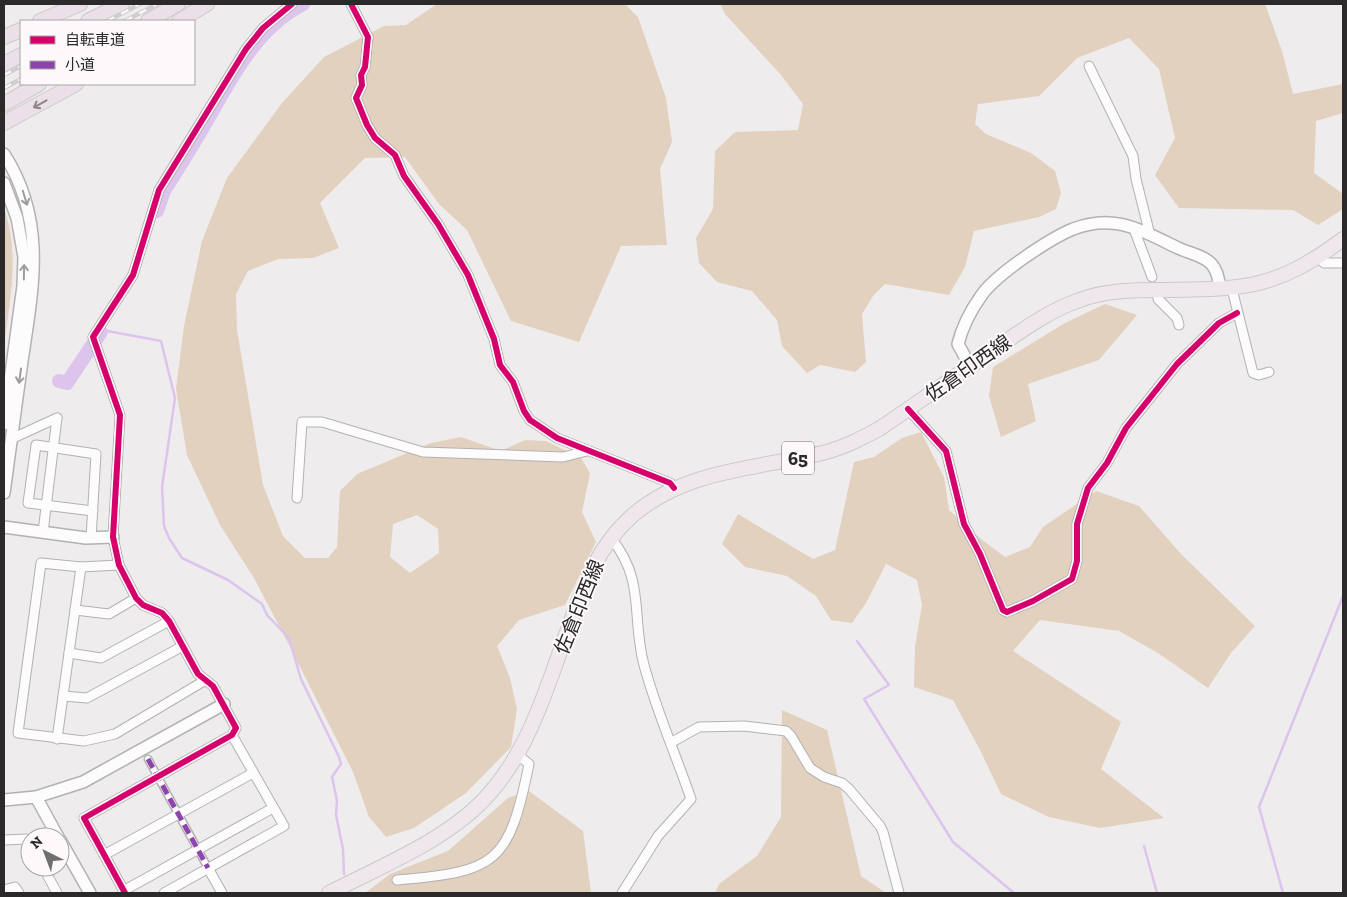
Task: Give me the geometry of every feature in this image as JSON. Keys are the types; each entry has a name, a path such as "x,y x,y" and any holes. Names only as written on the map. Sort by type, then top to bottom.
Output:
{"highway":[{"path":"42,20 80,4"},
{"path":"90,20 122,4"},
{"path":"150,20 178,4"},
{"path":"181,20 207,4"},
{"path":"4,38 20,30"},
{"path":"4,64 20,56"},
{"path":"4,104 37,85"},
{"path":"4,123 74,85"}],"main road":[{"name":"佐倉印西線","path":"329,893 443,833 489,795 518,755 534,724 586,579 611,538 633,515 674,488 727,471 828,452 879,429 1032,323 1061,307 1081,299 1117,291 1226,289 1271,281 1319,257 1343,239"},
{"name":"佐倉印西線","path":"339,893 401,856"}],"street":[{"path":"273,808 124,892 84,818 232,736 236,728 213,686 204,681 198,674 169,621 162,613 143,605 136,598 119,565 113,536 120,415 93,337 133,275 159,190 246,48 263,28 292,4"},
{"path":"351,4 368,37 365,67 361,75 362,85 356,98 367,125 375,138 395,155 404,176 438,224 468,275 494,339 500,365 513,382 524,411 530,420 557,438 670,483 674,488"},
{"path":"1089,66 1133,156 1136,179 1150,235"},
{"path":"4,154 24,192 30,214 34,256 34,277 4,493"},
{"path":"4,183 22,237 24,263 23,286 4,424"},
{"path":"970,366 958,344 981,296 1009,269 1073,229 1100,223 1111,223 1150,235 1209,261 1218,271 1237,313 1253,373 1259,375 1270,372"},
{"path":"1134,229 1152,277"},
{"path":"1319,257 1324,263 1343,263"},
{"path":"1158,298 1177,318 1179,325"},
{"path":"908,409 946,451 964,524 980,554 1003,610 1007,612 1033,601 1072,579 1077,561 1077,524 1088,488 1110,458 1126,428 1177,364 1219,323 1237,313"},
{"path":"11,439 58,418 43,532"},
{"path":"297,498 302,422 322,422 423,452 562,457 587,451"},
{"path":"91,538 96,454 36,445 28,503 92,511"},
{"path":"4,527 91,538 113,536"},
{"path":"611,538 623,555 634,579 644,663 691,799 658,836 622,893"},
{"path":"119,565 81,567 41,563 18,734 84,741 115,734 204,681"},
{"path":"57,739 81,567"},
{"path":"75,610 109,614 136,598"},
{"path":"69,653 101,658 169,621"},
{"path":"63,696 88,698 183,646"},
{"path":"4,800 36,797 84,782 96,774 125,761 224,704"},
{"path":"672,742 699,727 744,726 786,731 810,768 849,789 880,826 884,832 899,893"},
{"path":"164,893 284,826 232,736"},
{"path":"397,880 433,877 469,870 490,859 498,852 506,842 514,822 529,764 518,755"},
{"path":"148,759 222,893"},
{"path":"104,855 253,773"},
{"path":"4,794 42,788 96,774"},
{"path":"36,797 53,827"},
{"path":"4,840 20,839"},
{"path":"70,859 88,893"},
{"path":"48,877 57,893"},
{"path":"4,890 15,887 19,893"}],"shaded area":[{"path":"437,4 625,4 638,17 666,98 672,142 660,169 667,245 621,246 579,342 511,321 467,230 439,204 405,157 365,158 320,203 339,248 313,258 278,259 248,271 236,294 237,330 263,485 283,536 305,558 328,558 337,547 340,491 357,474 431,443 461,437 501,451 525,440 546,441 581,458 590,473 582,512 596,542 565,605 519,620 497,646 510,678 517,709 511,747 466,793 414,828 386,837 369,817 353,772 254,578 220,525 187,455 176,389 184,326 202,241 227,178 282,103 324,57 384,26 406,25","holes":["417,515 438,529 439,553 410,573 390,557 393,524"]},
{"path":"720,4 1265,4 1282,51 1293,94 1343,84 1343,113 1316,121 1314,173 1343,194 1343,209 1318,225 1293,210 1179,208 1155,175 1175,138 1159,69 1129,38 1077,58 1039,96 978,104 975,124 986,134 1031,153 1055,171 1061,193 1056,209 1039,217 974,231 965,267 949,295 885,284 873,296 862,314 866,362 855,372 820,365 807,373 782,346 777,320 752,291 717,282 699,263 696,238 713,209 715,151 735,132 798,130 803,104 781,75 725,14"},
{"path":"4,208 12,242 13,259 11,294 4,346"},
{"path":"1105,304 1137,315 1099,360 1028,384 1036,421 1001,437 989,396 993,367 1065,323"},
{"path":"921,432 944,477 949,510 981,539 1005,557 1030,547 1043,527 1096,491 1139,506 1181,554 1255,626 1231,653 1208,688 1158,653 1119,631 1040,620 1013,651 1121,722 1101,769 1164,818 1100,828 1049,817 1001,794 953,700 914,687 915,647 922,605 917,580 886,564 866,603 852,623 831,620 816,596 787,576 745,567 722,544 738,514 813,559 835,550 854,462 874,457 902,438"},
{"path":"782,710 827,730 861,876 886,893 715,893 719,884 757,856 781,817"},
{"path":"529,791 583,831 591,893 365,893 390,874 448,851 508,798"}],"waterway":[{"path":"157,211 164,191 244,59 270,28 303,4"},
{"path":"102,330 161,341 175,398 162,487 164,526 169,538 182,558 228,580 262,604 267,615 289,638 301,679 341,764 332,777 337,801 336,815 343,849 344,874"},
{"path":"59,381 67,383 101,332"},
{"path":"1283,893 1259,807 1343,596"},
{"path":"857,641 889,685 864,699 953,842 1014,893"},
{"path":"1144,846 1157,893"}],"railway":[{"path":"109,20 140,4"},
{"path":"127,20 157,4"},
{"path":"4,75 20,67"},
{"path":"4,88 20,80"}],"marked path":[{"path":"148,759 208,868"}],"cycle path":[{"path":"125,893 84,818 232,735 236,728 213,686 198,674 169,621 162,613 143,605 136,598 119,565 113,537 120,415 93,337 133,275 159,190 246,49 263,28 292,4"},
{"path":"351,4 368,37 365,67 361,75 362,85 356,98 367,125 375,138 395,155 404,176 438,224 468,275 494,339 500,365 513,382 524,411 530,420 557,438 670,483 674,488"},
{"path":"908,409 946,451 964,524 980,554 1003,610 1007,612 1033,601 1072,579 1077,561 1077,524 1088,488 1107,463 1126,428 1177,364 1219,323 1237,313"}]}
